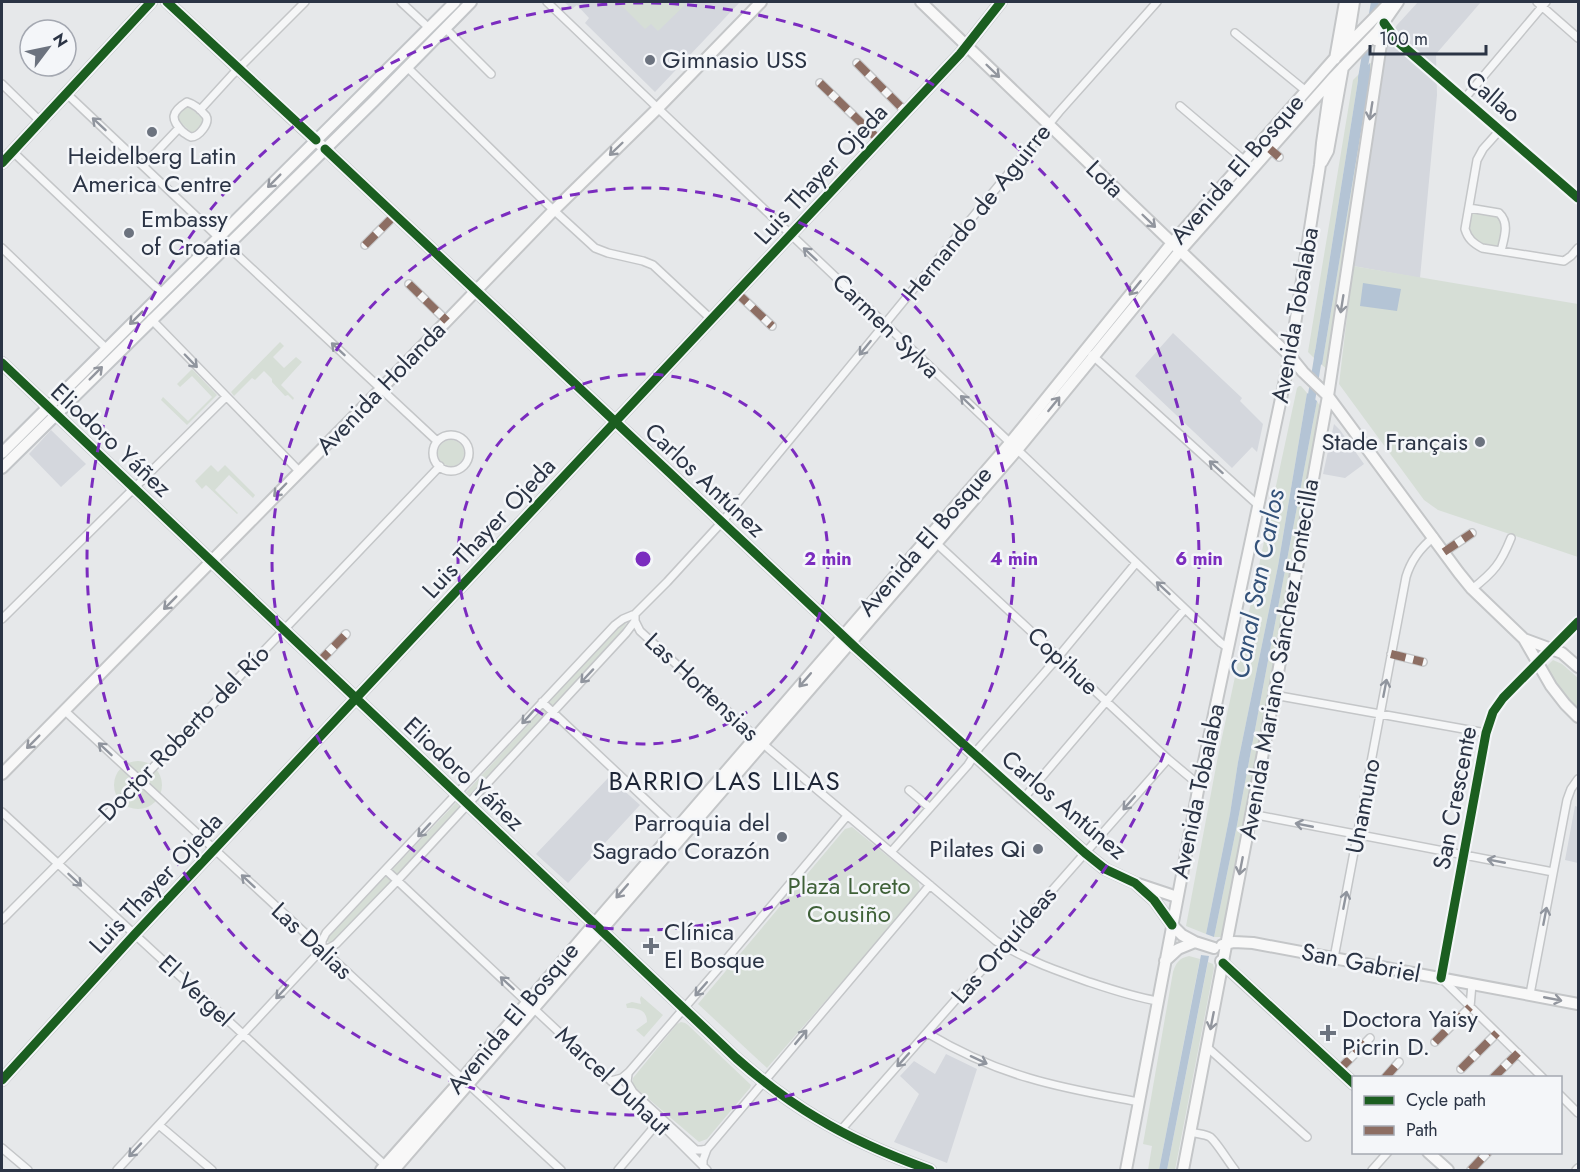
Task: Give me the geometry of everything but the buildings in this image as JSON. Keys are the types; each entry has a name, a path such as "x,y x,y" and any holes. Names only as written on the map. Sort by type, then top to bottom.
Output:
{"street":[{"path":"2,163 151,2"},
{"name":"Carlos Antúnez","path":"167,2 847,639 974,755 1105,869 1135,883 1154,900 1182,935 1206,945"},
{"path":"200,110 238,68 306,2"},
{"path":"401,2 429,28"},
{"path":"2,468 106,348 455,2"},
{"path":"2,453 151,319 471,2"},
{"name":"Carmen Sylva","path":"547,2 790,235 1228,648"},
{"name":"Avenida Holanda","path":"2,774 761,2"},
{"name":"Lota","path":"921,2 1315,380 1472,589 1524,639"},
{"name":"Luis Thayer Ojeda","path":"2,1080 135,934 906,112 967,46 1002,2"},
{"name":"Hernando de Aguirre","path":"117,1170 322,949 336,944 397,881 626,633 635,618 722,522 1049,125 1157,2"},
{"name":"Avenida Tobalaba","path":"1126,1170 1199,785 1290,356 1345,2"},
{"name":"Avenida Tobalaba","path":"1320,165 1328,151 1349,43 1354,2"},
{"path":"1392,2 1375,37 1397,41"},
{"path":"1464,98 1542,3 1578,38"},
{"path":"446,28 491,74"},
{"path":"1235,33 1306,92 1305,110"},
{"name":"Avenida El Bosque","path":"388,1169 1013,446 1176,247 1249,165 1335,58 1349,43 1375,37"},
{"name":"Avenida El Bosque","path":"1249,165 1274,153 1305,110 1332,79 1375,37"},
{"name":"Avenida Mariano Sánchez Fontecilla","path":"1183,1170 1274,695 1328,396 1375,37"},
{"name":"Callao","path":"1397,41 1578,198"},
{"path":"857,63 906,112"},
{"path":"407,67 595,248 608,254 643,261 653,266 711,319"},
{"path":"820,83 879,140"},
{"path":"2,84 40,121"},
{"path":"66,93 437,441"},
{"path":"190,102 208,121 197,135 192,137 179,128 174,122 175,112 183,104 190,102"},
{"path":"1180,106 1249,165"},
{"path":"143,166 179,128"},
{"path":"1500,130 1483,149 1477,160 1465,229 1468,237 1482,248 1564,261 1578,248"},
{"path":"12,152 162,293"},
{"path":"1469,208 1499,213 1502,216 1506,224 1502,251"},
{"path":"365,245 395,214"},
{"path":"2,249 106,348"},
{"path":"409,284 447,321"},
{"path":"736,292 772,326"},
{"path":"151,319 299,471"},
{"path":"1089,353 1259,506"},
{"name":"Eliodoro Yáñez","path":"2,363 736,1058 806,1112 840,1131 930,1170"},
{"path":"2,619 226,397"},
{"path":"454,435 464,440 469,451 466,463 457,470 445,470 440,466 433,452 437,441 442,437 454,435"},
{"name":"Doctor Roberto del Río","path":"2,920 140,781 440,466"},
{"path":"1444,552 1472,533"},
{"name":"Unamuno","path":"1334,958 1408,570 1420,550 1434,537"},
{"path":"1472,589 1503,557 1511,538"},
{"name":"Copihue","path":"933,539 1167,759 1199,785"},
{"path":"891,852 1136,563"},
{"path":"1023,799 1185,609"},
{"name":"Hernando de Aguirre","path":"322,949 321,944 324,937 542,702 615,625 623,619 635,618"},
{"name":"Las Hortensias","path":"635,618 640,631 759,740 1003,946 1060,972 1132,996 1158,1001"},
{"name":"San Crescente","path":"1441,978 1486,734 1491,718 1498,705 1578,622"},
{"path":"318,663 346,634"},
{"path":"1524,639 1562,653 1578,668"},
{"path":"1524,639 1558,695 1578,717"},
{"path":"1391,654 1423,662"},
{"path":"1274,695 1486,734"},
{"path":"542,702 680,832"},
{"name":"Las Dalias","path":"64,710 561,1170"},
{"name":"Las Orquídeas","path":"840,1131 1167,759"},
{"path":"1530,994 1569,794 1578,779"},
{"path":"909,790 930,808"},
{"name":"El Vergel","path":"2,812 388,1169"},
{"path":"1251,814 1553,872"},
{"path":"611,1081 622,1078 629,1072 847,816"},
{"name":"Marcel Duhaut","path":"386,870 611,1081 660,1120 705,1168"},
{"path":"1135,883 1177,897"},
{"path":"705,1168 703,1160 707,1149 930,885"},
{"name":"San Gabriel","path":"1165,961 1178,949 1242,941 1578,1004"},
{"path":"1206,945 1352,1083"},
{"path":"1441,978 1542,1076"},
{"path":"1435,1042 1470,1006 1472,984"},
{"path":"927,1033 989,1064 1028,1078 1086,1093 1138,1102"},
{"path":"1461,1070 1497,1033"},
{"path":"1339,1070 1370,1038"},
{"path":"1207,1047 1306,1137"},
{"path":"1494,1076 1518,1053"},
{"path":"1385,1076 1399,1062"},
{"path":"629,1072 627,1079 630,1089 660,1120 696,1150 707,1149"},
{"path":"1562,1097 1578,1113"},
{"path":"618,1170 660,1120"},
{"path":"159,1125 212,1170"},
{"path":"1191,1132 1210,1137 1215,1141 1235,1170"},
{"path":"2,1148 28,1170"},
{"path":"1372,1170 1386,1154"},
{"path":"1430,1154 1448,1170"},
{"path":"1471,1170 1486,1154"}],"shaded area":[{"path":"564,2 740,2 655,92 585,23 589,18 577,5 572,9"},
{"path":"1418,2 1481,2 1436,54 1437,95 1420,278 1353,266 1384,48 1397,25"},
{"path":"1173,333 1242,398 1240,401 1263,424 1257,452 1252,447 1232,468 1135,376"},
{"path":"1334,424 1364,464 1345,478 1323,474"},
{"path":"51,430 86,464 61,487 29,454"},
{"path":"609,777 640,805 568,883 536,854"},
{"path":"1575,806 1578,807 1578,863 1565,860"},
{"path":"946,1054 977,1069 947,1163 894,1142 919,1094 900,1076 914,1061 935,1074"}],"green space":[{"path":"462,2 465,2 335,134 64,399 62,397 315,150"},
{"path":"623,2 681,2 685,5 658,31 651,24 645,29 620,4"},
{"path":"1377,62 1328,370 1322,365 1370,78 1370,63"},
{"path":"1359,74 1314,358 1308,352 1353,80"},
{"path":"188,106 204,122 196,133 192,133 177,119 177,115"},
{"path":"1471,210 1499,215 1504,227 1500,248 1482,245 1472,239 1469,228"},
{"name":"Stade Français","path":"1353,266 1578,304 1578,557 1438,510 1424,500 1339,384"},
{"path":"280,342 284,346 273,357 284,368 296,357 302,362 281,385 294,398 293,400 288,395 285,396 264,371 255,380 252,378 234,396 231,392"},
{"path":"192,369 217,395 187,425 161,400 163,397 188,421 212,397 192,376 180,387 177,384"},
{"path":"1299,386 1307,393 1278,566 1206,934 1186,926 1218,756"},
{"path":"1317,401 1321,408 1307,510 1244,821 1224,937 1214,937 1237,825"},
{"path":"451,440 460,444 464,453 460,462 451,466 442,462 438,453 442,444"},
{"path":"211,465 218,472 225,465 255,495 253,498 229,475 215,490 237,514 206,485 202,489 195,481"},
{"path":"628,621 621,632 455,814 334,941 330,943 327,941 327,938 470,788 617,627"},
{"path":"1553,660 1562,664 1578,678 1578,711 1546,667"},
{"path":"138,761 155,768 162,785 155,802 138,809 121,802 114,785 121,768"},
{"name":"Plaza Loreto Cousiño","path":"852,827 918,881 920,889 767,1068 698,1004 845,829"},
{"path":"1189,956 1200,959 1159,1170 1148,1170 1152,1146 1143,1144 1173,972 1178,961"},
{"path":"1208,962 1213,964 1214,968 1175,1170 1167,1170"},
{"path":"641,996 663,1015 644,1037 636,1030 647,1022 644,1012 627,1008 626,1004 632,1002 641,1004"},
{"path":"681,1022 688,1025 751,1085 707,1139 699,1142 637,1089 633,1083 633,1078"}],"water":[{"path":"1370,63 1370,78 1322,365 1314,358 1359,74"},
{"path":"1363,283 1401,289 1397,311 1360,306"},
{"path":"1307,393 1317,401 1214,937 1206,934 1278,566"},
{"path":"1201,955 1209,956 1167,1170 1159,1170"}],"waterway":[{"name":"Canal San Carlos","path":"1362,78 1375,2"},
{"name":"Canal San Carlos","path":"1310,407 1319,352"}],"marked path":[{"path":"857,63 906,112"},
{"path":"820,83 879,140"},
{"path":"1270,149 1279,157"},
{"path":"365,245 395,215"},
{"path":"409,284 447,321"},
{"path":"736,292 772,326"},
{"path":"1444,552 1472,533"},
{"path":"318,663 346,634"},
{"path":"1391,654 1423,662"},
{"path":"1435,1042 1470,1007"},
{"path":"1461,1069 1497,1033"},
{"path":"1339,1070 1370,1038"},
{"path":"1495,1076 1518,1053"},
{"path":"1387,1076 1399,1062"},
{"path":"1471,1170 1486,1154"}],"cycle path":[{"path":"2,163 151,2"},
{"path":"167,2 316,140"},
{"path":"2,1080 135,934 960,54 1001,2"},
{"path":"1384,23 1397,41 1578,198"},
{"path":"325,149 856,648 1085,853 1105,869 1135,883 1154,900 1172,925"},
{"path":"2,363 736,1058 785,1097 831,1126 872,1147 930,1170"},
{"path":"1441,978 1486,733 1493,712 1503,698 1578,622"},
{"path":"1223,963 1352,1082"}],"place":[{"name":"Gimnasio USS","path":"650,60"},
{"name":"Heidelberg Latin America Centre","path":"152,132"},
{"name":"Embassy of Croatia","path":"129,233"},
{"name":"Stade Français","path":"1480,442"},
{"name":"Parroquia del Sagrado Corazón","path":"782,837"},
{"name":"Pilates Qi","path":"1038,849"},
{"name":"Clínica El Bosque","path":"651,946"},
{"name":"Doctora Yaisy Picrin D.","path":"1328,1033"}],"district":[{"name":"BARRIO LAS LILAS","path":"725,781"}]}
